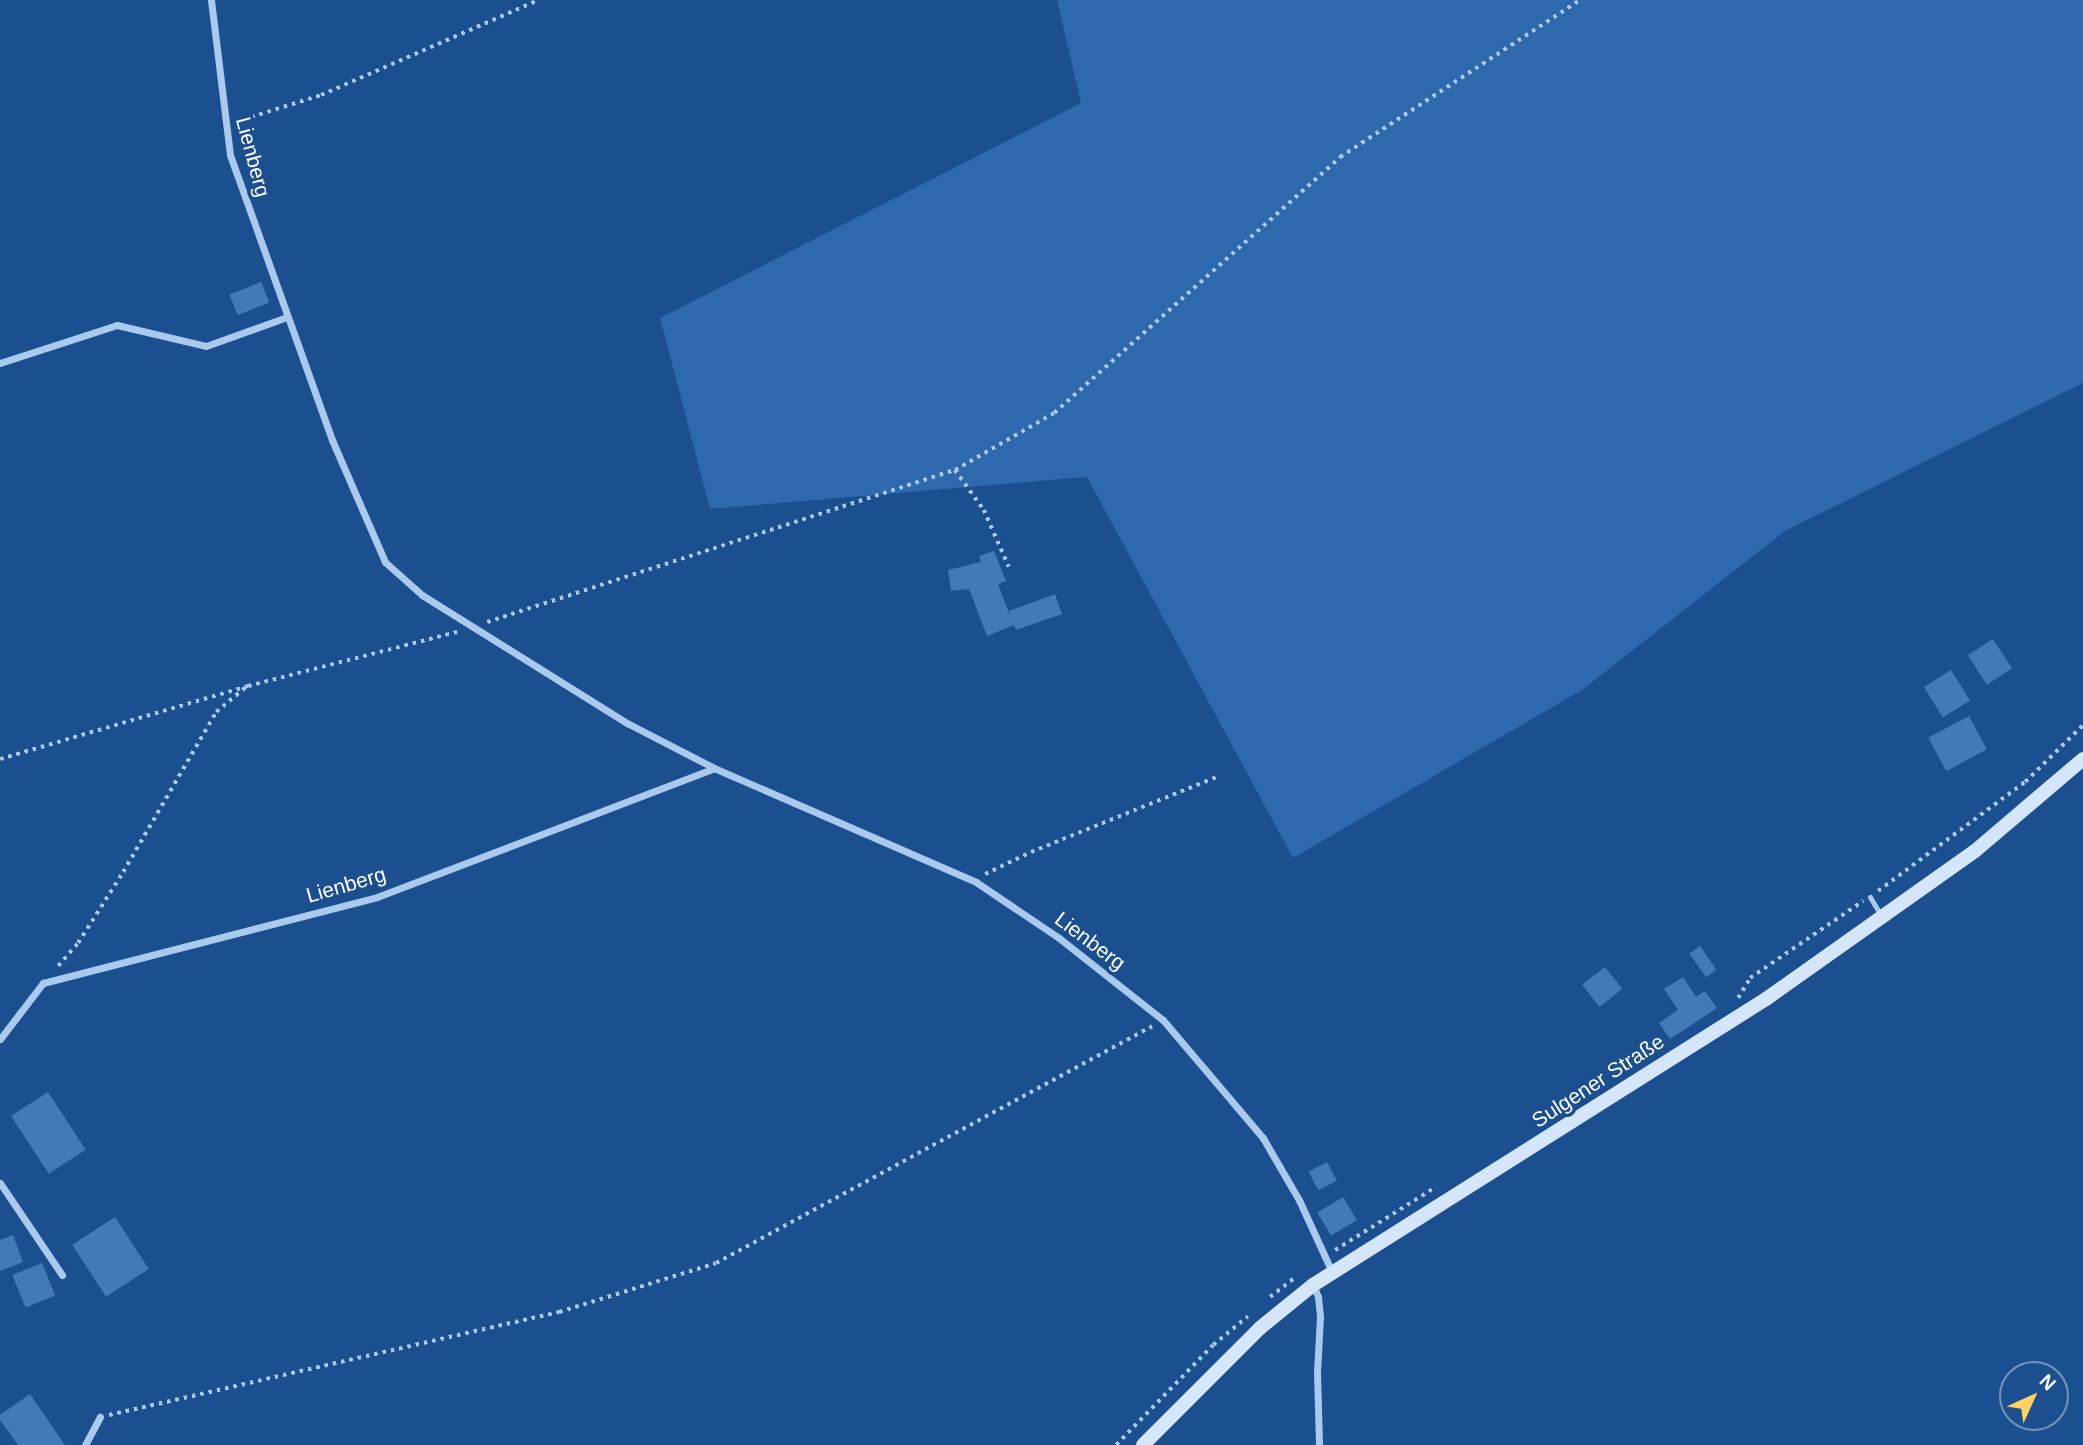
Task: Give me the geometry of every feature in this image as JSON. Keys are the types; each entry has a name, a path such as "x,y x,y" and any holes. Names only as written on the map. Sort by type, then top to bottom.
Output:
{"street":[{"name":"Lienberg","path":"211,0 218,40 224,126 230,155 332,440 385,562 422,595 627,723 715,768 976,883 1059,938 1163,1020 1263,1138 1299,1200 1332,1272"},
{"path":"0,363 117,325 206,346 287,317"},
{"name":"Sulgener Straße","path":"1143,1445 1260,1328 1312,1285 1754,1006 1884,918 1975,851 2083,759"},
{"name":"Lienberg","path":"43,984 377,897 715,768"},
{"path":"0,1038 43,984"},
{"path":"0,1183 62,1275"},
{"path":"1312,1285 1318,1297 1320,1317 1317,1372 1318,1445"},
{"path":"85,1445 100,1417"}],"lane":[{"path":"1870,897 1884,918"}],"path":[{"path":"224,126 321,95 538,0"},
{"path":"0,759 248,686 473,627 955,470 1054,413 1340,157 1580,0"},
{"path":"955,470 984,510 1009,567"},
{"path":"43,984 90,923 216,712 248,686"},
{"path":"1732,1007 1750,978 1870,897 2025,782 2083,725"},
{"path":"976,883 989,870 1217,777"},
{"path":"100,1417 559,1312 716,1263 1163,1020"},
{"path":"1325,1257 1441,1184"}],"shaded area":[{"path":"1057,0 2083,0 2083,383 1785,531 1582,690 1293,858 1087,477 710,509 660,318 1081,103"}],"building":[{"path":"261,282 269,302 238,315 229,295"},
{"path":"994,551 1006,581 998,584 1012,621 1009,611 1055,594 1062,614 1016,630 1014,625 987,636 969,589 951,591 948,570 981,562 979,556"},
{"path":"1993,639 2012,668 1987,685 1968,655"},
{"path":"1951,670 1970,701 1943,717 1924,687"},
{"path":"1969,716 1987,750 1946,771 1928,738"},
{"path":"1700,946 1717,970 1706,977 1689,953"},
{"path":"1605,967 1622,989 1599,1007 1582,985"},
{"path":"1683,977 1696,997 1705,991 1717,1008 1670,1039 1659,1023 1678,1010 1664,989"},
{"path":"48,1092 86,1150 49,1174 11,1116"},
{"path":"1327,1162 1337,1181 1318,1190 1308,1172"},
{"path":"1343,1197 1357,1220 1331,1236 1317,1212"},
{"path":"115,1217 149,1269 106,1297 72,1245"},
{"path":"13,1235 23,1262 0,1271 0,1240"},
{"path":"42,1263 55,1295 25,1307 12,1275"},
{"path":"30,1394 65,1445 18,1445 0,1420 0,1415"}]}
